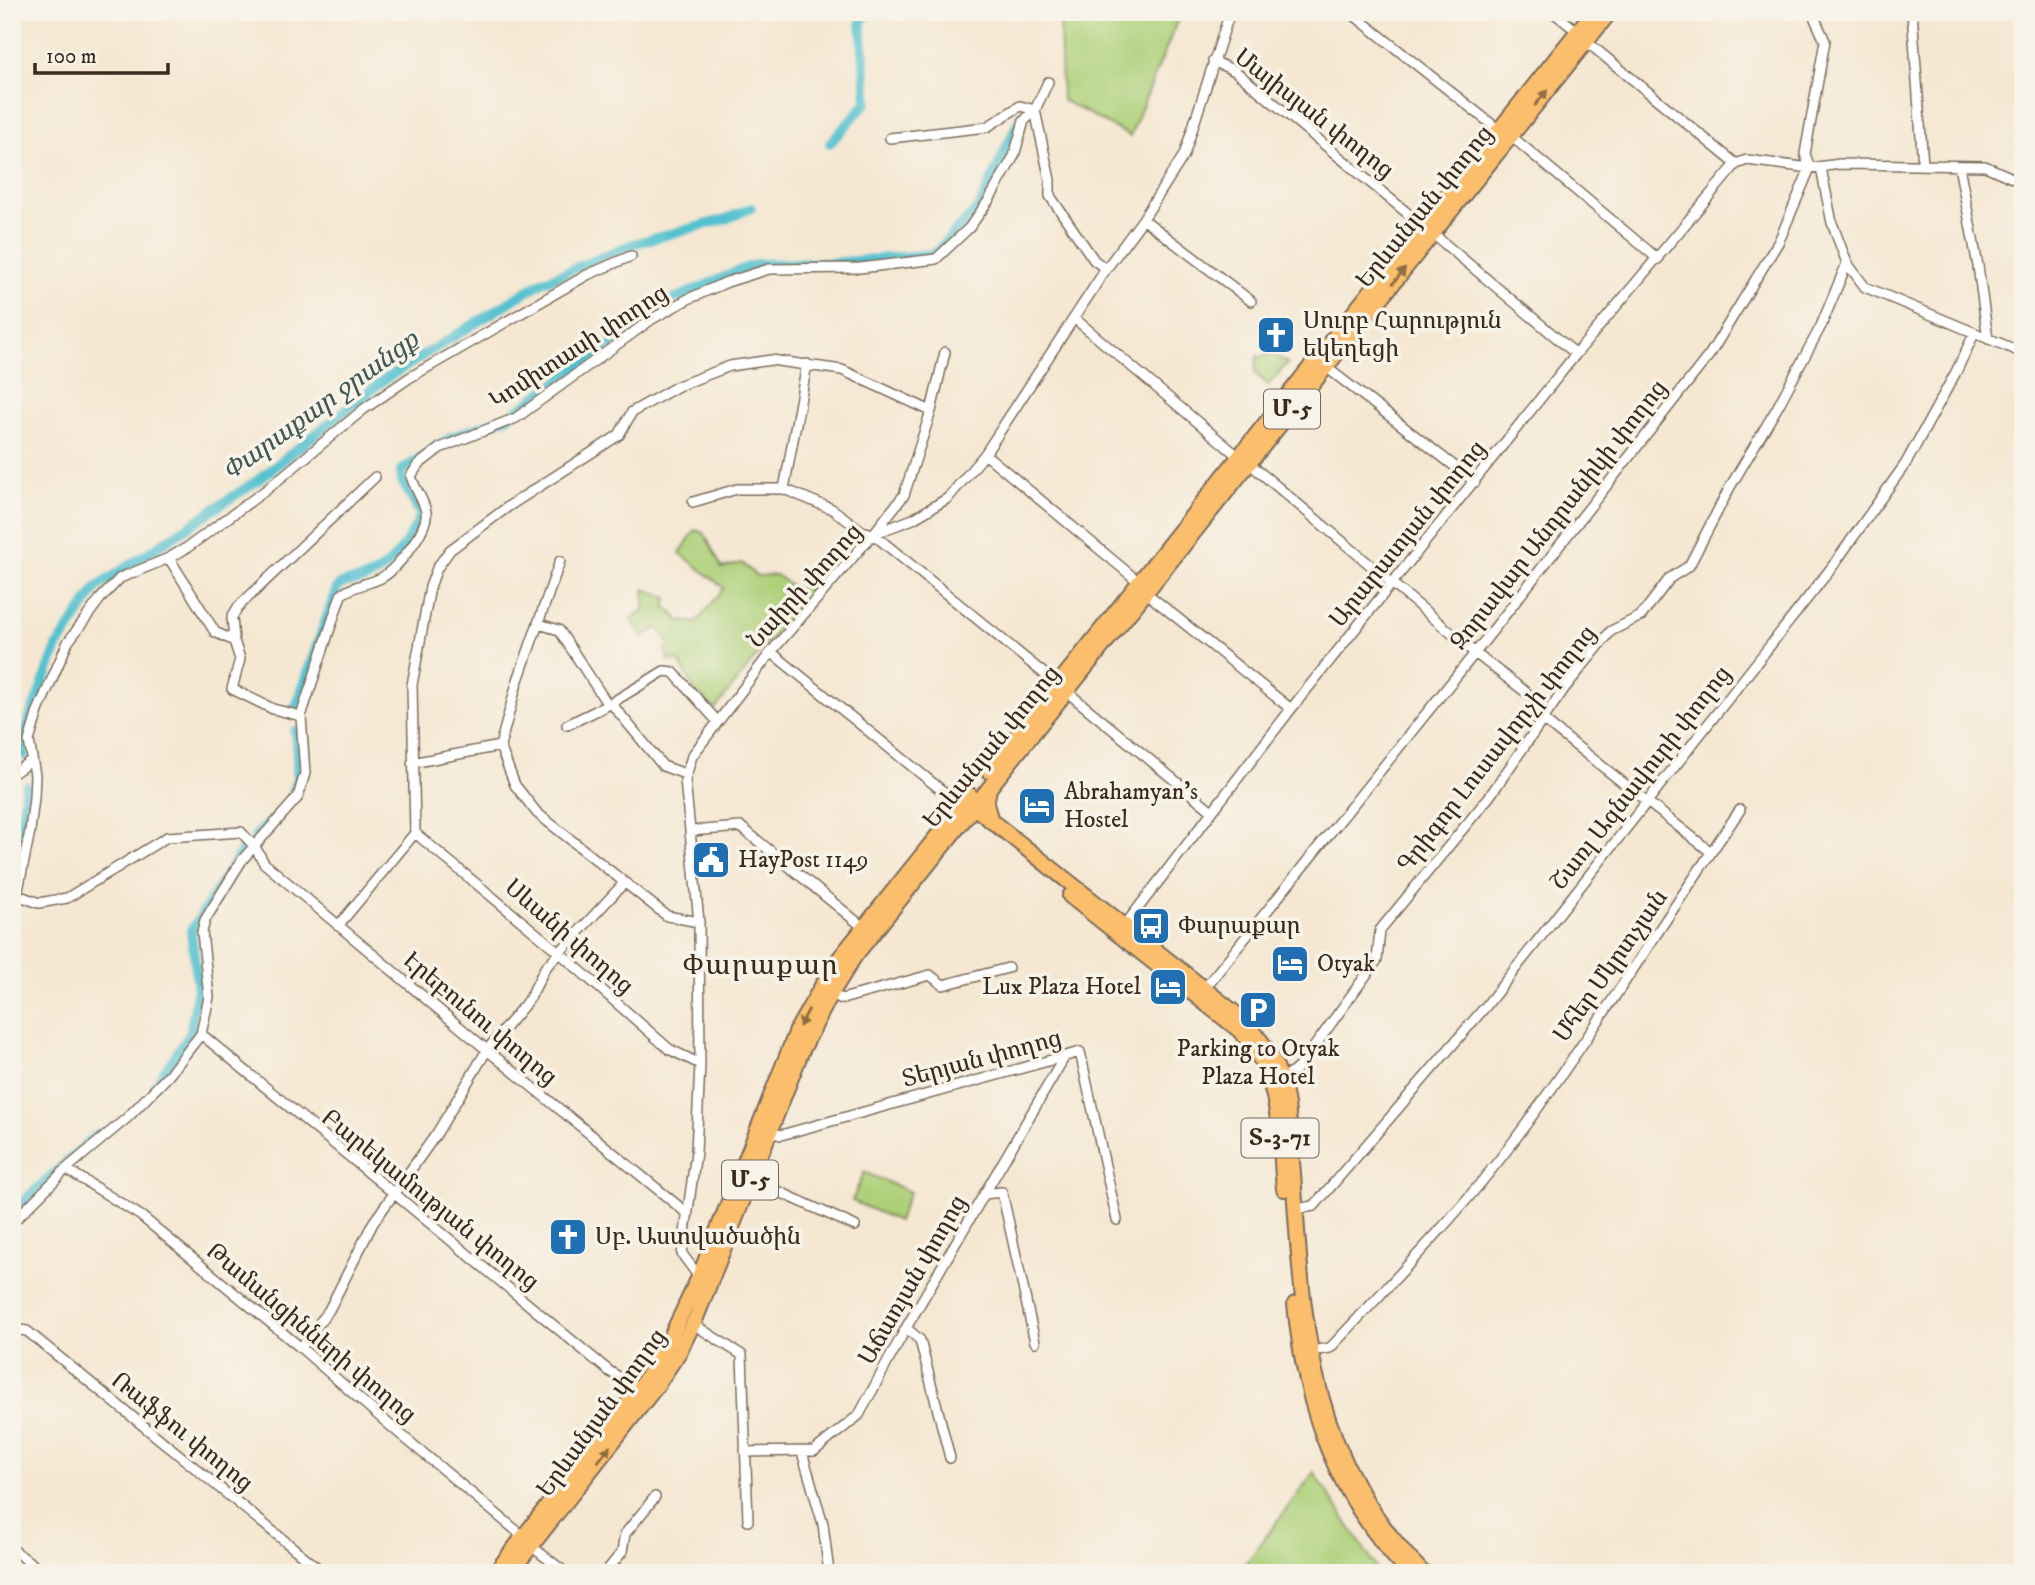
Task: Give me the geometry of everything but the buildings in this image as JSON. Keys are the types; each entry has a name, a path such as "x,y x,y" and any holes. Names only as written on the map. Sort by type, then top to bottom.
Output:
{"main road":[{"name":"Երևանյան փողոց","path":"1582,36 1593,12"},
{"name":"Երևանյան փողոց","path":"510,1573 527,1541 639,1390 669,1341 699,1277 798,1028 834,965 1062,688 1582,36 1611,12"},
{"name":"Երևանյան փողոց","path":"1244,460 1326,366 1428,230"},
{"name":"Երևանյան փողոց","path":"495,1573 527,1541 655,1388 693,1324 802,1050 831,994 854,957 964,805 990,786 1062,688"},
{"path":"990,786 986,804 991,821"},
{"name":"Տ-3-71","path":"964,805 991,821 1239,1030 1251,1043 1264,1065 1276,1105 1298,1335 1314,1410 1333,1463 1350,1496 1381,1541 1409,1573"},
{"name":"Տ-3-71","path":"964,805 1122,931 1204,989 1255,1032 1271,1054 1287,1104 1310,1350 1323,1408 1349,1473 1380,1524 1423,1573"}],"street":[{"name":"Նաիրի փողոց","path":"685,774 692,755 771,652 873,534 914,519 948,498 985,454 1184,155 1230,12"},
{"path":"1350,12 1505,133 1658,259"},
{"path":"1553,12 1736,164 1746,160 1821,168 1840,164 1985,166 2023,180"},
{"name":"Զորավար Անդրանիկի փողոց","path":"1204,989 1475,653 1710,354 1779,241 1810,167 1805,154 1825,41 1812,12"},
{"path":"1913,12 1923,165"},
{"name":"Մայիսյան փողոց","path":"1213,61 1235,71 1576,354"},
{"name":"Կոմիտասի փողոց","path":"12,1223 66,1169 127,1118 169,1075 201,1034 209,997 202,932 205,920 242,860 298,797 305,773 301,716 341,595 352,586 384,576 414,544 427,522 426,509 411,476 418,465 440,448 516,418 652,319 727,282 769,269 860,268 936,259 969,228 989,200 1014,156 1024,121 1035,110 1048,82"},
{"path":"890,138 987,127 1020,106 1035,110 1050,195 1094,260 1106,269"},
{"name":"Արարատյան փողոց","path":"1122,931 1291,709 1576,354 1736,164"},
{"path":"1959,166 1978,266 1988,339"},
{"path":"1821,168 1832,223 1847,263 1866,287 1974,334 2023,352"},
{"path":"1143,219 1251,301"},
{"path":"12,905 30,831 35,775 29,741 38,711 68,642 100,599 120,578 169,558 188,547 267,490 364,409 409,378 587,275 631,256"},
{"name":"Գրիգոր Լուսավորչի փողոց","path":"1280,1076 1292,1073 1301,1065 1377,960 1380,930 1489,797 1542,719 1611,631 1641,616 1670,578 1689,566 1730,487 1821,326 1847,263"},
{"path":"1074,318 1475,653 1532,697 1542,719 1711,852"},
{"name":"Շառլ Ազնավուրի փողոց","path":"1295,1209 1314,1206 1486,1006 1832,567 1906,463 1974,334"},
{"path":"873,534 904,495 931,411 945,352"},
{"path":"338,926 415,833 412,685 429,587 450,550 509,506 619,435 632,412 678,386 730,366 771,360 842,370 931,411"},
{"path":"784,489 807,364"},
{"path":"1326,366 1475,482"},
{"path":"985,454 1291,709"},
{"path":"301,716 272,709 232,689 240,659 234,641 232,617 238,607 375,477"},
{"path":"693,502 737,489 784,489 832,509 862,531 873,534 1212,811"},
{"path":"169,558 215,632 234,641"},
{"path":"560,561 517,683 500,746 515,786 537,813 667,916 699,922"},
{"path":"539,624 559,630 609,704 663,766 685,774 699,922 701,1064 696,1152 682,1257 699,1277"},
{"path":"771,652 964,805"},
{"path":"567,725 664,671 673,672 717,721"},
{"path":"412,763 500,746"},
{"path":"12,774 32,761"},
{"name":"Մհեր Մկրտչյան","path":"1310,1350 1330,1348 1438,1233 1512,1143 1664,926 1740,810"},
{"path":"691,831 741,827 863,927"},
{"path":"15,894 39,903 67,898 167,837 241,832 255,847"},
{"name":"Սևանի փողոց","path":"415,833 560,953 669,1049 701,1064"},
{"name":"Էրեբունու փողոց","path":"255,847 264,863 338,926 688,1214"},
{"path":"301,1348 329,1310 349,1275 361,1245 437,1133 487,1050 530,998 545,968 624,883"},
{"path":"831,994 842,999 930,975 943,985 1008,968"},
{"name":"Բարեկամության փողոց","path":"201,1034 609,1371 639,1390"},
{"name":"Տերյան փողոց","path":"769,1132 780,1135 1080,1052 1117,1220"},
{"name":"Աճառյան փողոց","path":"745,1452 814,1451 859,1415 906,1328 1065,1056"},
{"name":"Թամանցինների փողոց","path":"66,1169 141,1216 566,1573"},
{"path":"751,1179 855,1226"},
{"path":"984,1194 1002,1192 1035,1342"},
{"path":"693,1324 742,1355 748,1521"},
{"path":"906,1328 920,1340 950,1458"},
{"name":"Ռաֆֆու փողոց","path":"12,1329 27,1331 324,1573"},
{"path":"802,1452 823,1524 828,1573"},
{"path":"605,1573 622,1552 625,1534 655,1497"},
{"path":"12,1549 44,1573"}],"green space":[{"path":"1060,12 1181,12 1130,136 1062,100"},
{"path":"1270,353 1288,363 1268,385 1255,373 1257,356 1263,357"},
{"path":"695,530 704,533 722,568 742,563 757,576 776,575 798,591 810,578 816,581 715,709 695,691 679,661 669,661 665,650 670,644 658,628 643,637 631,618 644,610 644,589 667,597 666,607 680,621 696,623 724,588 680,553"},
{"path":"864,1172 910,1192 898,1221 852,1201"},
{"path":"1314,1472 1379,1572 1239,1573"}],"waterway":[{"name":"Փարաքար ջրանցք","path":"830,143 867,102 861,21 869,12"},
{"path":"295,709 337,588 346,582 359,580 383,569 405,544 421,515 402,481 401,471 452,437 508,417 670,301 736,272 757,264 832,263 934,254 980,206 1021,115"},
{"name":"Փարաքար ջրանցք","path":"24,755 22,738 57,647 97,587 258,480 385,379 542,282 633,244 726,219 751,208"},
{"path":"255,836 291,799 298,765 295,731"},
{"name":"Փարաքար ջրանցք","path":"12,858 23,813 26,786"},
{"path":"155,1085 190,1034 198,988 191,931 245,846"},
{"path":"12,1214 98,1134"}],"place":[{"name":"Սուրբ Հարություն եկեղեցի","path":"1276,335"},
{"name":"Abrahamyan's Hostel","path":"1037,806"},
{"name":"HayPost 1149","path":"711,860"},
{"name":"Փարաքար","path":"1151,926"},
{"name":"Otyak","path":"1290,964"},
{"name":"Lux Plaza Hotel","path":"1168,987"},
{"name":"Parking to Otyak Plaza Hotel","path":"1258,1010"},
{"name":"Սբ. Աստվածածին","path":"568,1237"}],"district":[{"name":"Փարաքար","path":"761,965"}]}
